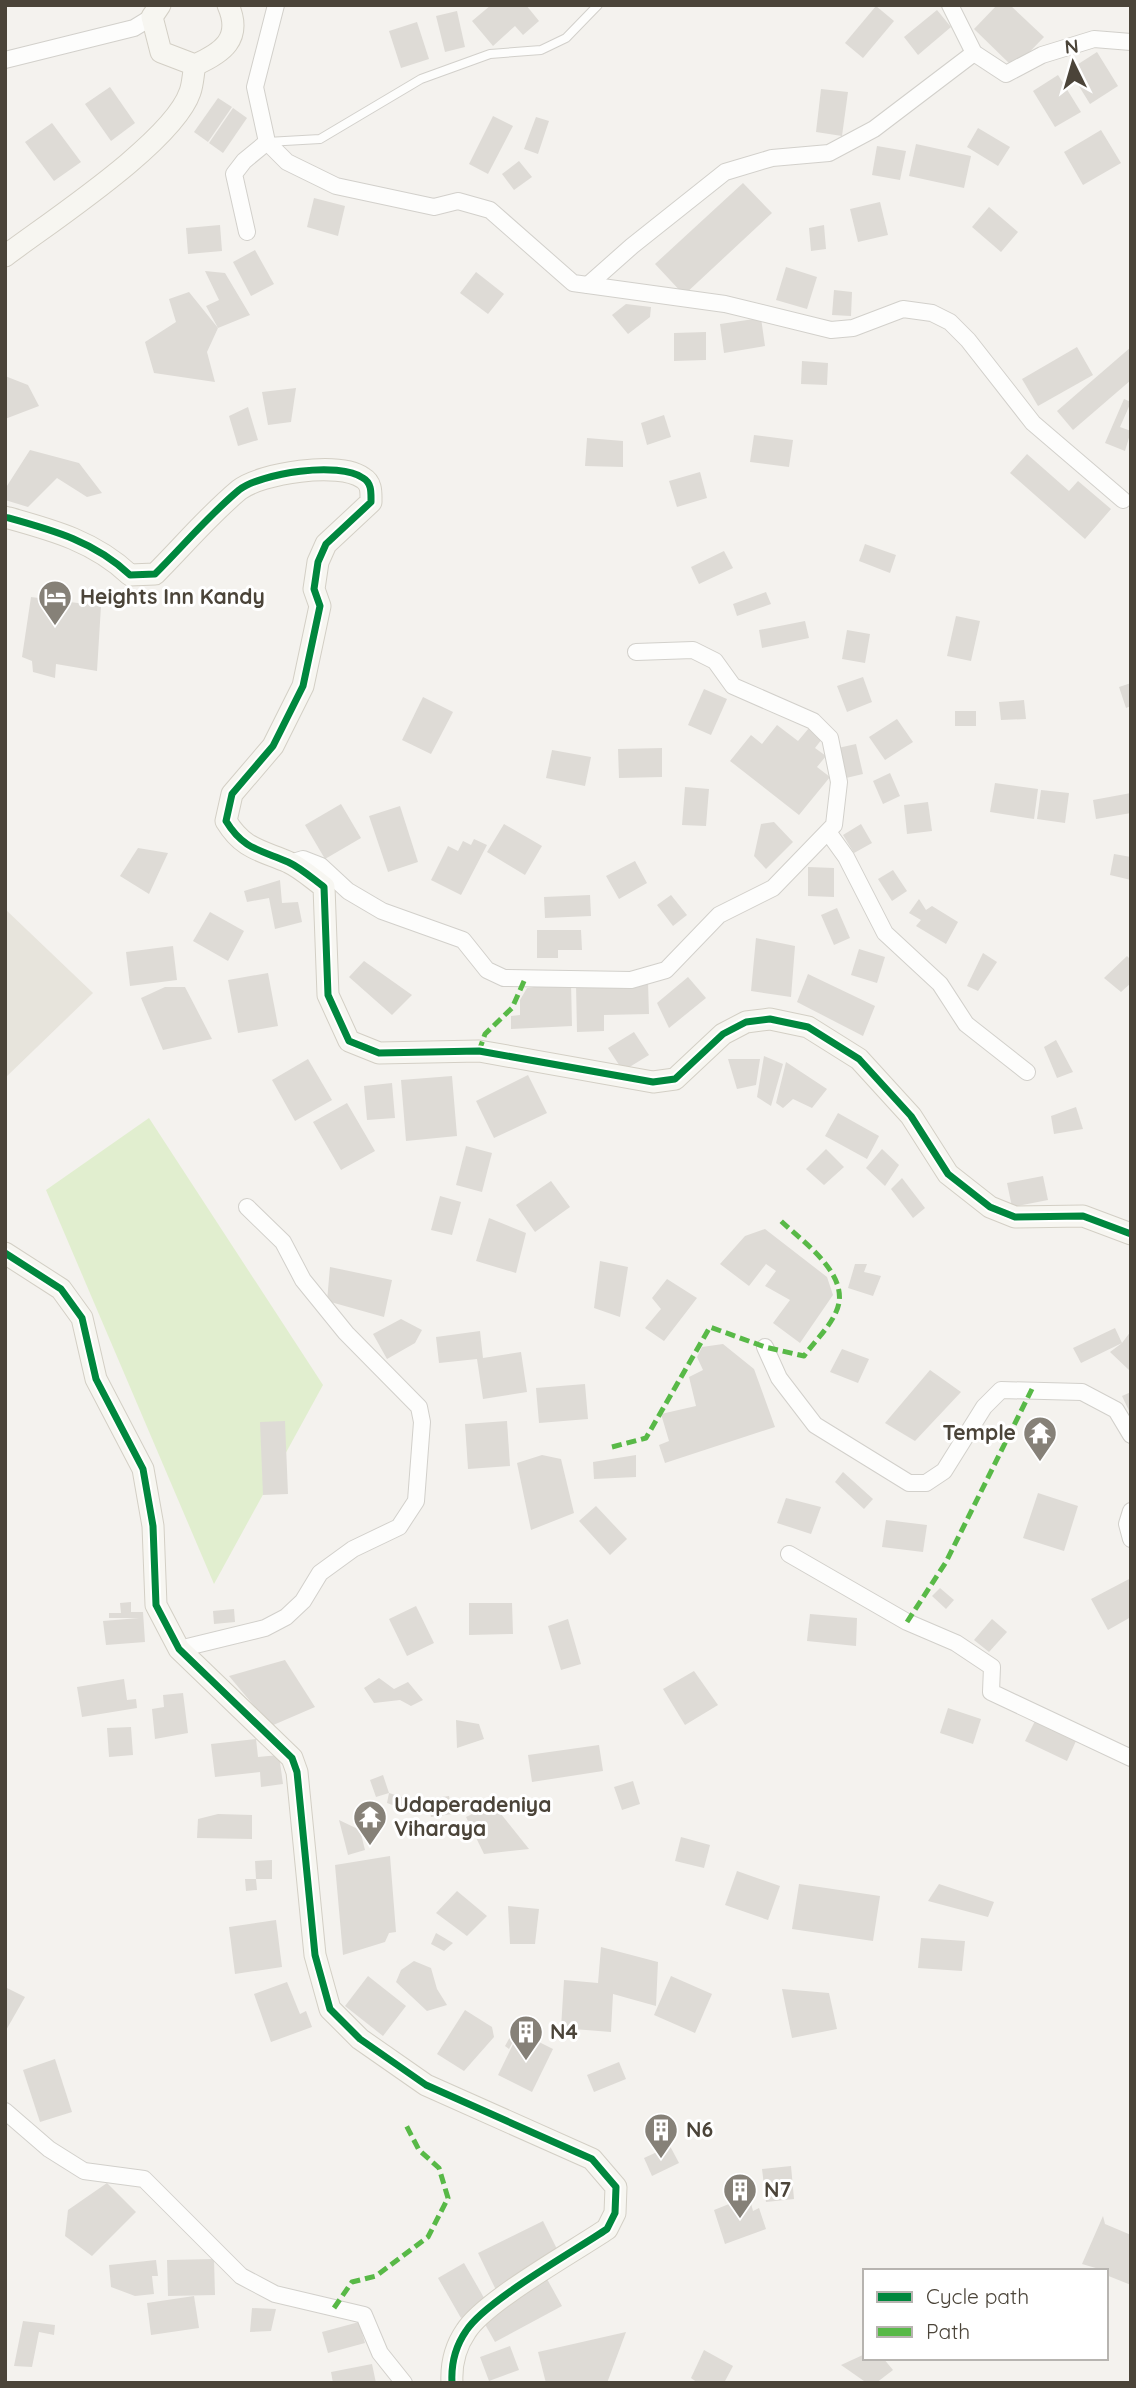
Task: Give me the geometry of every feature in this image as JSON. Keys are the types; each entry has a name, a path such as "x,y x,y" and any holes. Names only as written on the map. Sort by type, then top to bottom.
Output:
{"street":[{"path":"156,11 161,52 195,65 220,54 229,43 232,15 228,5"},
{"path":"276,5 255,87 267,142 287,162 336,186 434,207 458,201 490,210 573,283 725,304 831,330 853,328 903,309 932,313 950,322 968,340 1033,423 1123,500"},
{"path":"950,5 974,53 1006,74 1042,55 1094,39 1131,42"},
{"path":"5,60 134,28 156,11"},
{"path":"588,285 725,172 772,158 829,153 874,129 974,53"},
{"path":"5,256 134,158 165,130 190,93 195,65"},
{"path":"247,232 234,174 244,161 267,142"},
{"path":"5,517 55,531 108,554 130,575 155,574 241,489 266,478 338,470 363,477 370,486 371,502 327,544 317,562 314,589 320,606 303,686 273,746 232,794 226,821 237,839 264,855 290,863 324,887 328,995 349,1041 379,1053 479,1051 653,1082 675,1079 723,1034 746,1022 770,1019 808,1027 859,1059 911,1116 948,1174 990,1207 1015,1217 1083,1216 1131,1234"},
{"path":"290,863 303,859 321,866 348,891 382,911 463,940 487,970 504,978 631,980 666,970 719,915 774,888 828,832 834,825 839,782 830,738 813,721 733,686 715,661 692,650 636,652"},
{"path":"828,832 846,857 885,933 940,984 967,1024 1027,1072"},
{"path":"179,1649 265,1628 286,1617 303,1601 320,1573 353,1549 399,1527 416,1501 422,1422 419,1407 346,1333 303,1280 283,1242 247,1207"},
{"path":"11,1256 61,1289 82,1318 96,1379 143,1469 153,1526 156,1605 179,1649 292,1758 297,1772 314,1955 330,2009 360,2039 426,2085 592,2159 616,2187 615,2213 607,2229 485,2311 466,2331 451,2364 452,2383"},
{"path":"765,1347 779,1378 815,1425 909,1483 926,1483 944,1471 984,1407 1001,1390 1082,1392 1116,1410 1131,1435"},
{"path":"1131,1511 1127,1524 1131,1539"},
{"path":"789,1554 907,1622 956,1643 992,1667 991,1692 1131,1758"},
{"path":"5,2111 49,2149 84,2171 144,2179 241,2276 275,2294 364,2315 380,2353 404,2383"}],"lane":[{"path":"267,142 320,139 421,79 491,54 541,50 566,38 598,5"}],"shaded area":[{"path":"5,909 93,993 5,1078"}],"green space":[{"path":"149,1118 323,1385 214,1584 46,1190"}],"building":[{"path":"491,5 526,5 539,21 523,35 515,26 493,46 472,21"},
{"path":"997,5 1010,5 1044,37 1014,68 974,29"},
{"path":"876,6 894,21 863,58 845,43"},
{"path":"937,10 951,27 918,55 904,37"},
{"path":"457,11 465,47 445,52 436,16"},
{"path":"417,22 429,59 401,68 389,31"},
{"path":"1097,52 1118,86 1090,104 1069,70"},
{"path":"1058,75 1081,112 1055,127 1033,91"},
{"path":"110,87 135,123 111,141 85,104"},
{"path":"821,89 848,92 842,136 816,132"},
{"path":"218,98 232,107 208,142 194,132"},
{"path":"233,108 247,118 223,153 209,143"},
{"path":"493,116 513,126 488,174 469,164"},
{"path":"536,117 549,121 538,154 524,149"},
{"path":"52,123 81,162 54,181 25,142"},
{"path":"978,128 1010,147 998,166 967,147"},
{"path":"1101,130 1121,163 1083,185 1064,152"},
{"path":"916,144 971,156 964,188 909,176"},
{"path":"877,146 906,151 900,180 872,175"},
{"path":"519,161 532,177 514,190 502,174"},
{"path":"743,183 772,213 684,295 655,264"},
{"path":"314,198 345,206 338,236 307,227"},
{"path":"880,202 888,235 858,242 850,209"},
{"path":"989,207 1018,232 1001,252 972,227"},
{"path":"220,225 222,251 188,254 186,228"},
{"path":"824,225 826,249 811,251 809,228"},
{"path":"255,250 274,284 251,296 233,262"},
{"path":"786,267 817,277 807,309 776,300"},
{"path":"205,271 225,273 250,315 218,328 206,306 219,300"},
{"path":"476,272 504,294 488,314 460,293"},
{"path":"834,290 852,292 851,316 832,315"},
{"path":"189,292 218,328 207,352 215,382 154,373 145,342 176,322 169,299"},
{"path":"626,304 651,307 650,317 628,334 612,315"},
{"path":"761,318 765,346 724,353 720,324"},
{"path":"706,332 706,360 674,361 674,333"},
{"path":"1077,347 1093,375 1038,406 1022,379"},
{"path":"1131,347 1131,380 1073,430 1057,411"},
{"path":"802,361 828,363 827,385 801,384"},
{"path":"5,376 28,385 39,406 5,419"},
{"path":"296,388 291,422 268,425 262,392"},
{"path":"1124,399 1131,402 1120,427 1131,431 1125,451 1105,443"},
{"path":"248,407 258,440 238,446 229,416"},
{"path":"664,415 671,437 647,445 641,423"},
{"path":"754,435 793,440 789,467 750,462"},
{"path":"587,438 623,441 623,467 585,466"},
{"path":"30,450 79,463 102,493 87,497 57,478 28,507 5,500 5,489"},
{"path":"1027,454 1069,491 1078,481 1111,509 1085,539 1010,473"},
{"path":"700,472 707,498 677,507 669,481"},
{"path":"865,544 896,555 890,573 859,561"},
{"path":"724,551 733,568 699,584 691,567"},
{"path":"766,592 771,604 737,616 733,604"},
{"path":"31,597 101,606 97,671 56,664 55,678 33,672 32,661 22,657"},
{"path":"956,616 980,621 971,661 947,656"},
{"path":"805,621 809,638 762,648 759,630"},
{"path":"847,630 870,634 865,663 842,659"},
{"path":"863,677 872,702 847,712 837,686"},
{"path":"1131,683 1131,706 1126,708 1119,687"},
{"path":"704,689 727,699 711,735 688,725"},
{"path":"423,697 453,712 431,754 402,740"},
{"path":"1024,700 1026,719 1001,720 999,702"},
{"path":"955,711 976,711 976,726 955,726"},
{"path":"897,719 913,742 885,760 869,737"},
{"path":"777,725 798,741 809,728 822,739 815,748 826,756 817,767 830,777 799,815 730,761 751,735 762,744"},
{"path":"856,744 863,774 846,778 838,748"},
{"path":"662,748 662,777 619,778 618,749"},
{"path":"552,750 591,757 585,786 546,778"},
{"path":"890,773 900,796 883,804 873,781"},
{"path":"995,783 1038,789 1034,819 990,812"},
{"path":"685,787 709,789 706,826 682,825"},
{"path":"1041,790 1069,793 1065,823 1037,819"},
{"path":"1131,793 1131,813 1096,819 1093,800"},
{"path":"928,802 932,831 907,834 904,805"},
{"path":"341,804 361,838 325,859 305,825"},
{"path":"400,806 418,862 388,872 369,816"},
{"path":"774,822 793,842 766,869 754,856 761,824"},
{"path":"504,824 542,846 525,875 487,852"},
{"path":"861,824 872,843 854,853 843,835"},
{"path":"474,839 487,845 461,895 431,880 448,846 458,851 463,841 471,845"},
{"path":"138,848 168,853 149,894 120,876"},
{"path":"1114,854 1131,857 1131,880 1110,875"},
{"path":"635,861 647,883 619,899 606,876"},
{"path":"808,867 834,868 834,897 808,896"},
{"path":"893,870 907,891 892,901 878,879"},
{"path":"280,880 282,903 298,902 302,922 275,929 269,898 247,902 244,891"},
{"path":"590,895 591,916 545,918 544,897"},
{"path":"671,895 687,915 673,926 657,905"},
{"path":"919,899 926,910 932,906 958,922 946,944 916,926 921,920 909,913"},
{"path":"837,908 850,938 834,945 821,915"},
{"path":"210,912 244,931 228,961 193,941"},
{"path":"537,930 581,930 582,950 558,950 558,958 537,958"},
{"path":"756,938 795,946 791,997 751,991"},
{"path":"173,946 177,980 130,986 126,952"},
{"path":"859,949 885,957 877,983 851,975"},
{"path":"983,953 997,962 978,991 967,986"},
{"path":"1127,956 1131,960 1131,983 1121,992 1104,978"},
{"path":"364,961 412,995 392,1015 349,977"},
{"path":"268,973 278,1026 238,1033 228,980"},
{"path":"808,974 875,1006 863,1036 797,1002"},
{"path":"688,977 706,998 669,1028 657,1003"},
{"path":"571,982 572,1026 511,1029 511,1016 520,1015 520,1000 527,988"},
{"path":"648,982 649,1014 604,1015 604,1031 577,1032 576,984"},
{"path":"165,987 185,987 212,1039 163,1050 141,998"},
{"path":"634,1032 649,1055 623,1071 608,1048"},
{"path":"1056,1040 1073,1072 1057,1078 1044,1047"},
{"path":"764,1056 783,1064 771,1106 757,1097"},
{"path":"308,1059 332,1100 295,1121 272,1080"},
{"path":"728,1059 760,1059 756,1085 737,1089"},
{"path":"786,1062 827,1089 812,1108 793,1099 783,1108 776,1103"},
{"path":"528,1075 547,1113 494,1138 476,1101"},
{"path":"452,1076 457,1136 406,1141 401,1080"},
{"path":"392,1083 395,1118 367,1120 364,1086"},
{"path":"347,1103 375,1151 341,1170 313,1122"},
{"path":"1076,1107 1083,1129 1054,1134 1051,1116"},
{"path":"838,1113 879,1136 867,1159 825,1136"},
{"path":"466,1146 492,1153 482,1192 456,1185"},
{"path":"826,1149 844,1167 824,1185 806,1169"},
{"path":"882,1149 899,1165 885,1186 866,1168"},
{"path":"1043,1176 1048,1200 1012,1207 1007,1183"},
{"path":"902,1178 925,1208 913,1218 891,1189"},
{"path":"551,1181 570,1207 535,1232 516,1205"},
{"path":"440,1196 461,1202 452,1235 431,1230"},
{"path":"489,1218 526,1233 516,1273 476,1261"},
{"path":"765,1229 827,1277 833,1295 800,1343 773,1323 790,1300 765,1286 776,1271 766,1264 749,1286 720,1264 745,1236"},
{"path":"600,1261 628,1267 620,1317 594,1308"},
{"path":"855,1264 867,1264 864,1272 881,1276 873,1296 848,1288"},
{"path":"330,1267 392,1280 384,1317 327,1301"},
{"path":"667,1279 697,1298 664,1341 645,1328 661,1309 652,1298"},
{"path":"401,1319 422,1330 415,1343 387,1359 373,1334"},
{"path":"1115,1328 1122,1343 1081,1363 1073,1348"},
{"path":"480,1331 483,1358 521,1352 527,1392 483,1399 477,1359 439,1363 436,1337"},
{"path":"1131,1331 1129,1370 1110,1352 1122,1343"},
{"path":"723,1344 754,1369 775,1427 665,1463 659,1445 669,1441 661,1414 696,1406 689,1377 703,1370 697,1357 702,1347"},
{"path":"842,1349 869,1359 858,1383 830,1372"},
{"path":"930,1370 961,1392 915,1441 885,1423"},
{"path":"585,1384 588,1419 539,1423 536,1388"},
{"path":"1131,1392 1131,1415 1122,1396"},
{"path":"285,1421 288,1494 263,1495 260,1422"},
{"path":"507,1421 510,1466 468,1469 465,1424"},
{"path":"542,1455 561,1459 574,1513 531,1530 517,1463"},
{"path":"636,1455 636,1477 594,1479 593,1462"},
{"path":"843,1472 873,1499 864,1509 835,1482"},
{"path":"1038,1493 1078,1506 1064,1551 1023,1538"},
{"path":"786,1498 821,1507 811,1534 777,1523"},
{"path":"596,1506 627,1539 610,1555 579,1521"},
{"path":"886,1520 927,1525 923,1552 882,1547"},
{"path":"1131,1578 1131,1617 1108,1630 1091,1599"},
{"path":"940,1588 954,1600 946,1609 932,1596"},
{"path":"131,1602 131,1612 143,1612 145,1642 106,1645 103,1621 139,1618 109,1618 109,1613 121,1613 120,1603"},
{"path":"469,1603 512,1603 513,1634 469,1635"},
{"path":"416,1606 434,1643 407,1656 389,1619"},
{"path":"234,1609 235,1622 214,1624 213,1611"},
{"path":"810,1614 857,1618 856,1646 807,1641"},
{"path":"568,1619 581,1664 561,1670 548,1626"},
{"path":"992,1619 1007,1632 989,1652 974,1640"},
{"path":"285,1660 315,1707 271,1726 229,1676"},
{"path":"694,1671 718,1705 685,1725 663,1689"},
{"path":"379,1678 394,1689 408,1682 423,1700 411,1706 400,1700 374,1703 364,1688"},
{"path":"124,1679 127,1700 136,1699 137,1708 82,1717 77,1687"},
{"path":"183,1693 188,1733 155,1739 152,1709 164,1707 163,1695"},
{"path":"948,1708 981,1719 973,1744 940,1733"},
{"path":"456,1720 479,1724 484,1739 457,1748"},
{"path":"1035,1721 1076,1741 1067,1761 1025,1741"},
{"path":"131,1727 133,1755 109,1757 107,1728"},
{"path":"256,1739 258,1757 279,1755 283,1784 261,1787 260,1772 215,1777 211,1744"},
{"path":"599,1745 603,1771 532,1782 528,1755"},
{"path":"383,1775 389,1793 376,1797 370,1780"},
{"path":"633,1781 640,1804 622,1810 614,1787"},
{"path":"389,1793 405,1798 401,1808 387,1803"},
{"path":"449,1796 452,1814 431,1817 428,1799"},
{"path":"493,1804 529,1849 484,1854 466,1817"},
{"path":"218,1814 252,1815 252,1839 197,1838 198,1819"},
{"path":"339,1820 360,1830 365,1850 348,1855"},
{"path":"681,1837 710,1845 704,1868 675,1861"},
{"path":"390,1856 396,1932 389,1933 385,1942 343,1955 335,1865"},
{"path":"272,1860 272,1879 256,1879 255,1861"},
{"path":"737,1871 780,1886 768,1920 725,1905"},
{"path":"245,1879 256,1879 257,1890 246,1891"},
{"path":"799,1884 880,1896 873,1941 792,1929"},
{"path":"939,1884 994,1902 988,1917 928,1901"},
{"path":"457,1891 487,1916 467,1936 436,1913"},
{"path":"508,1906 539,1909 535,1944 510,1944"},
{"path":"276,1920 282,1967 235,1974 229,1927"},
{"path":"436,1933 453,1943 444,1951 431,1944"},
{"path":"921,1938 965,1941 962,1971 918,1968"},
{"path":"601,1947 658,1962 656,2006 613,1994 611,2032 561,2028 564,1980 598,1983"},
{"path":"414,1961 431,1968 437,1989 447,2005 427,2011 396,1982 401,1970"},
{"path":"368,1976 406,2006 383,2036 345,2006"},
{"path":"671,1976 712,1994 695,2033 654,2015"},
{"path":"287,1982 300,2014 306,2011 312,2027 271,2042 254,1994"},
{"path":"5,1987 25,1997 5,2032"},
{"path":"782,1989 829,1993 837,2029 792,2038"},
{"path":"465,2010 492,2027 494,2037 464,2071 437,2054"},
{"path":"514,2030 518,2032 509,2049 505,2046"},
{"name":"N4","path":"519,2032 553,2049 532,2092 498,2075"},
{"path":"55,2059 72,2112 40,2122 23,2070"},
{"path":"619,2062 626,2079 594,2092 587,2075"},
{"name":"N6","path":"670,2146 679,2163 652,2176 644,2158"},
{"path":"791,2166 794,2199 766,2202 762,2169"},
{"path":"107,2183 136,2212 92,2256 65,2236 68,2210"},
{"name":"N7","path":"749,2196 753,2211 759,2208 766,2229 725,2244 714,2210"},
{"path":"1103,2216 1105,2224 1131,2235 1131,2285 1108,2276 1108,2269 1082,2264"},
{"path":"543,2221 561,2257 496,2290 478,2253"},
{"path":"214,2259 215,2295 168,2296 167,2260"},
{"path":"156,2260 158,2276 152,2276 154,2294 135,2296 111,2287 109,2265"},
{"path":"464,2263 487,2303 461,2318 438,2278"},
{"path":"547,2279 562,2306 495,2342 482,2319"},
{"path":"194,2296 199,2328 151,2335 147,2303"},
{"path":"252,2308 276,2309 271,2331 250,2332"},
{"path":"23,2321 55,2325 54,2335 39,2332 32,2367 14,2366"},
{"path":"359,2322 365,2343 328,2353 322,2332"},
{"path":"626,2332 607,2383 546,2383 538,2352"},
{"path":"510,2346 519,2370 489,2381 480,2357"},
{"path":"704,2350 733,2366 724,2383 698,2383 691,2378"},
{"path":"863,2355 863,2360 885,2360 893,2370 876,2383 862,2383 864,2381 841,2365"},
{"path":"372,2364 376,2383 333,2383 331,2372"}],"marked path":[{"path":"479,1051 485,1034 512,1008 525,979"},
{"path":"612,1447 646,1438 710,1327 765,1347 804,1356 825,1329 836,1312 838,1286 823,1261 781,1221"},
{"path":"907,1622 946,1562 1032,1389"},
{"path":"334,2308 352,2282 376,2276 428,2237 448,2198 439,2168 419,2150 406,2125"}],"cycle path":[{"path":"5,517 72,538 102,553 130,575 155,574 217,510 250,484 282,474 319,470 352,473 368,483 371,502 326,544 318,562 314,589 320,606 303,686 273,746 232,794 226,821 246,843 293,864 324,887 328,995 349,1041 379,1053 479,1051 653,1082 675,1079 723,1034 746,1022 770,1019 808,1027 859,1059 911,1116 948,1174 990,1207 1015,1217 1083,1216 1131,1234"},
{"path":"5,1253 61,1289 82,1318 96,1379 143,1469 153,1526 156,1605 179,1649 292,1758 297,1772 315,1955 330,2009 360,2039 426,2085 592,2159 616,2187 615,2213 607,2229 531,2277 476,2319 466,2331 454,2356 452,2383"}],"place":[{"name":"Heights Inn Kandy","path":"55,627"},
{"name":"Temple","path":"1040,1463"},
{"name":"Udaperadeniya Viharaya","path":"370,1847"},
{"name":"N4","path":"526,2062"},
{"name":"N6","path":"661,2160"},
{"name":"N7","path":"740,2220"}]}
